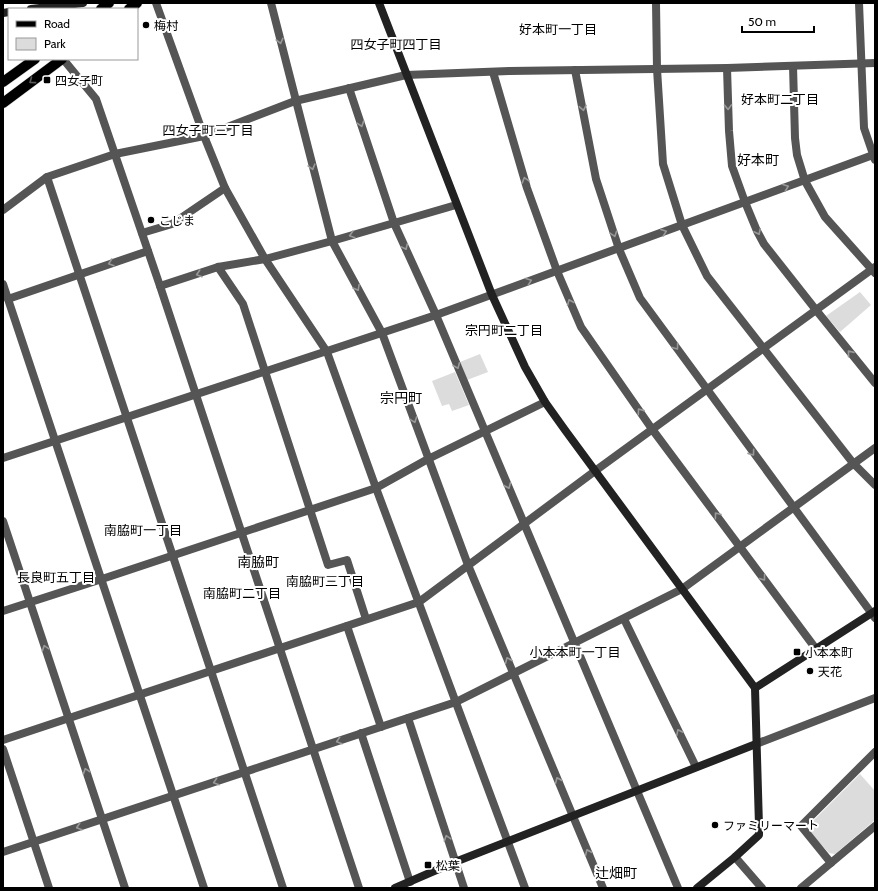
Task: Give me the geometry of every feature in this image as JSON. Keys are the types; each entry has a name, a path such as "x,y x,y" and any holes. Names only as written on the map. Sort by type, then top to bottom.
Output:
{"main road":[{"path":"3,82 33,60"},
{"path":"3,102 61,60"}],"street":[{"path":"45,8 83,3"},
{"path":"156,3 204,136 225,188 264,259 326,352 525,888"},
{"path":"270,3 332,241 382,333 468,565 602,888"},
{"path":"379,3 492,295 525,367 545,402 755,688 760,826 759,834 735,857 697,888"},
{"path":"656,3 663,164 682,225 707,276 762,349 853,463 875,485"},
{"path":"3,458 436,315 745,202 874,157 864,128 859,3"},
{"path":"63,60 96,100 142,232 359,888"},
{"path":"3,210 47,177 115,154 204,136 295,101 406,75 575,70 727,68 875,63"},
{"path":"3,740 419,602 652,429 816,310 874,270 825,217 806,181 797,155 795,138 793,66"},
{"path":"727,68 729,131 732,166 745,202 764,244 875,383"},
{"path":"575,70 596,179 619,249 640,298 793,508 874,614 755,688"},
{"path":"493,72 527,188 557,271 581,327 652,429 816,649"},
{"path":"349,88 394,223 436,315 678,888"},
{"path":"47,177 128,417 172,556 212,671 283,888"},
{"path":"142,232 172,224 225,188"},
{"path":"160,286 218,267 264,259 456,205"},
{"path":"8,299 148,251"},
{"path":"218,267 243,304 264,373 328,565 347,560 366,619"},
{"path":"3,284 204,888"},
{"path":"3,611 376,488 428,459 545,402"},
{"path":"3,852 456,702 682,589 875,448"},
{"path":"3,521 125,888"},
{"path":"624,619 696,767"},
{"path":"347,626 381,727"},
{"path":"395,888 410,884 455,862 696,767 873,701"},
{"path":"408,718 464,888"},
{"path":"361,734 410,884"},
{"path":"3,749 48,888"},
{"path":"832,863 801,826 875,752"},
{"path":"801,888 875,826"},
{"path":"735,857 762,888"}],"green space":[{"path":"860,292 871,305 840,332 826,316"},
{"path":"480,354 488,372 467,380 460,362"},
{"path":"455,372 469,405 452,411 449,404 442,406 432,381"},
{"path":"860,774 875,791 875,820 835,854 829,853 810,832 811,823"}],"place":[{"name":"梅村","path":"146,25"},
{"name":"四女子町","path":"47,80"},
{"name":"こじま","path":"151,220"},
{"name":"小本本町","path":"797,652"},
{"name":"天花","path":"810,671"},
{"name":"ファミリーマート","path":"715,825"},
{"name":"松葉","path":"428,865"}],"district":[{"name":"好本町一丁目","path":"558,29"},
{"name":"四女子町四丁目","path":"396,44"},
{"name":"好本町二丁目","path":"780,99"},
{"name":"四女子町三丁目","path":"208,130"},
{"name":"好本町","path":"758,160"},
{"name":"宗円町二丁目","path":"504,330"},
{"name":"宗円町","path":"401,398"},
{"name":"南脇町一丁目","path":"143,530"},
{"name":"南脇町","path":"258,562"},
{"name":"長良町五丁目","path":"56,577"},
{"name":"南脇町三丁目","path":"325,581"},
{"name":"南脇町二丁目","path":"242,593"},
{"name":"小本本町一丁目","path":"575,652"},
{"name":"辻畑町","path":"616,873"}]}
